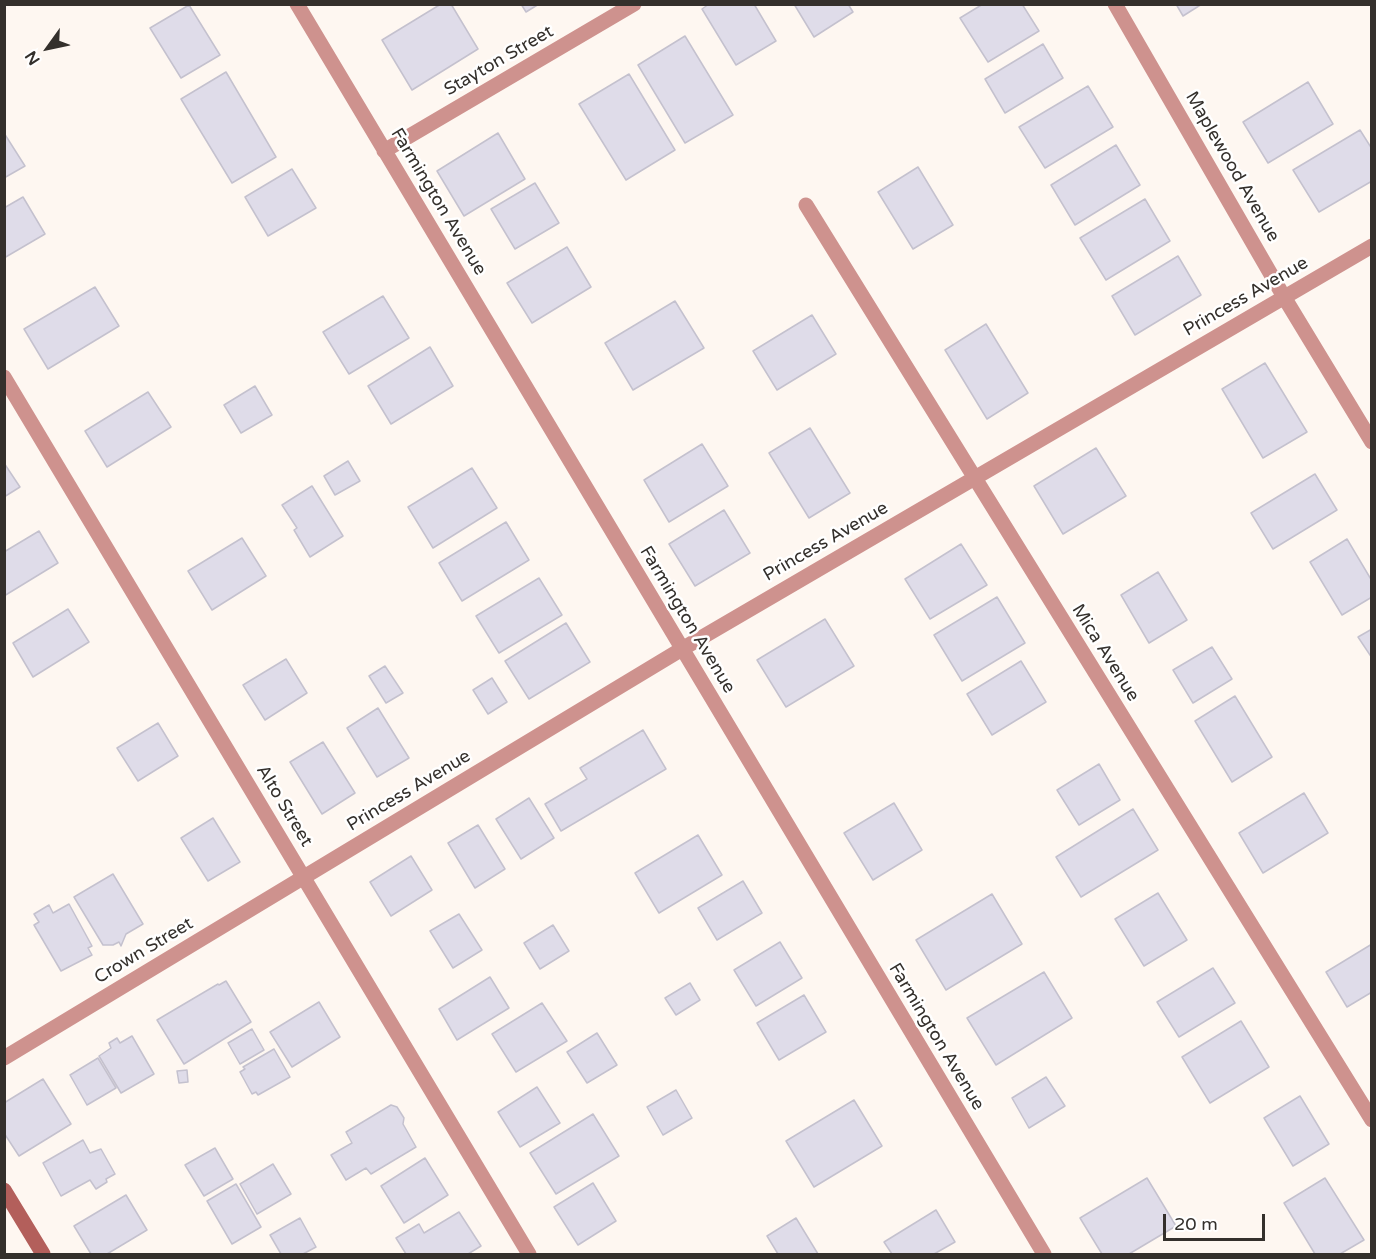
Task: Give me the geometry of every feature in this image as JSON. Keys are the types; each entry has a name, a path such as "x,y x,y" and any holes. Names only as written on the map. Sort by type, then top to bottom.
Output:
{"main road":[{"path":"4,1190 43,1254"}],"street":[{"name":"Farmington Avenue","path":"297,4 1044,1254"},
{"name":"Stayton Street","path":"384,151 634,4"},
{"name":"Maplewood Avenue","path":"1115,4 1284,297 1371,442"},
{"name":"Mica Avenue","path":"806,206 1371,1120"},
{"name":"Princess Avenue","path":"304,877 682,649 1371,246"},
{"name":"Alto Street","path":"4,377 529,1254"},
{"name":"Crown Street","path":"4,1058 304,877"}],"building":[{"path":"441,4 451,4 478,49 412,90 382,40"},
{"path":"521,4 539,4 526,12"},
{"path":"709,4 754,4 776,41 736,65 702,9"},
{"path":"794,4 848,4 853,12 814,37"},
{"path":"983,4 1022,4 1039,31 988,62 960,18"},
{"path":"1176,4 1202,4 1183,16"},
{"path":"189,5 220,55 181,78 150,28"},
{"path":"685,36 733,115 685,143 638,65"},
{"path":"1043,44 1063,78 1005,113 985,79"},
{"path":"226,72 276,157 232,183 181,99"},
{"path":"629,74 675,150 626,180 579,104"},
{"path":"1308,82 1333,124 1268,163 1243,122"},
{"path":"1088,86 1113,127 1045,168 1019,127"},
{"path":"1360,130 1372,149 1372,181 1319,212 1293,170"},
{"path":"4,133 25,166 4,178"},
{"path":"498,133 525,179 464,216 437,171"},
{"path":"1116,145 1140,185 1075,225 1051,185"},
{"path":"918,167 953,225 913,249 878,192"},
{"path":"292,169 316,208 268,236 245,197"},
{"path":"535,183 559,223 515,249 491,209"},
{"path":"23,197 45,234 4,258 4,208"},
{"path":"1145,199 1170,241 1106,280 1080,238"},
{"path":"567,247 591,287 532,323 507,283"},
{"path":"1178,256 1201,295 1135,335 1112,296"},
{"path":"95,287 119,326 48,369 24,329"},
{"path":"383,296 409,338 349,374 323,332"},
{"path":"675,301 704,348 633,390 605,343"},
{"path":"812,315 836,354 777,390 753,351"},
{"path":"986,324 1028,393 987,419 945,350"},
{"path":"430,347 453,386 391,424 368,386"},
{"path":"1265,363 1307,432 1263,458 1222,389"},
{"path":"255,386 272,415 241,433 224,405"},
{"path":"148,392 171,427 107,467 85,431"},
{"path":"810,428 850,493 809,518 769,453"},
{"path":"702,444 728,486 669,522 644,480"},
{"path":"1096,448 1126,496 1063,534 1034,486"},
{"path":"348,461 360,481 335,495 324,476"},
{"path":"4,463 20,487 4,497"},
{"path":"472,468 497,508 433,548 408,507"},
{"path":"1315,474 1337,510 1273,549 1251,513"},
{"path":"312,486 343,536 310,557 294,530 297,528 282,505"},
{"path":"724,510 750,553 695,586 669,544"},
{"path":"506,522 529,560 462,601 439,563"},
{"path":"39,531 58,563 4,596 4,552"},
{"path":"242,538 266,576 212,610 188,571"},
{"path":"1347,539 1372,581 1372,597 1342,615 1310,562"},
{"path":"961,544 987,585 930,619 905,579"},
{"path":"1158,572 1187,620 1149,643 1121,595"},
{"path":"539,578 562,615 499,653 476,616"},
{"path":"997,597 1025,643 962,681 934,635"},
{"path":"68,609 89,642 33,677 13,643"},
{"path":"825,619 854,666 786,707 757,660"},
{"path":"566,623 590,662 529,699 505,661"},
{"path":"1372,629 1372,658 1358,637"},
{"path":"1212,647 1232,679 1193,703 1173,670"},
{"path":"286,659 307,693 265,720 243,685"},
{"path":"1021,661 1046,702 992,735 967,694"},
{"path":"385,666 403,693 386,703 369,676"},
{"path":"492,678 507,702 488,714 473,690"},
{"path":"1235,696 1272,757 1232,782 1195,721"},
{"path":"378,708 409,758 377,777 347,728"},
{"path":"158,723 178,756 138,781 117,748"},
{"path":"643,730 666,769 561,831 545,804 587,779 580,768"},
{"path":"323,742 355,793 322,814 290,762"},
{"path":"1099,764 1120,800 1079,825 1057,790"},
{"path":"1304,793 1328,833 1263,873 1239,833"},
{"path":"529,798 554,838 521,859 496,819"},
{"path":"894,803 922,850 873,880 844,833"},
{"path":"1133,809 1158,850 1081,897 1056,857"},
{"path":"213,818 240,862 208,881 181,838"},
{"path":"478,825 505,869 475,888 448,843"},
{"path":"698,835 722,875 659,913 635,873"},
{"path":"411,856 432,890 391,916 370,882"},
{"path":"113,874 143,924 126,934 121,946 119,942 113,945 103,945 74,897"},
{"path":"743,881 762,913 717,940 698,908"},
{"path":"1158,893 1187,940 1144,966 1115,919"},
{"path":"992,894 1022,944 946,990 916,940"},
{"path":"69,904 92,946 88,948 92,955 61,971 34,925 39,922 34,914 49,905 53,913"},
{"path":"459,914 482,950 453,968 430,931"},
{"path":"553,925 569,951 540,969 524,943"},
{"path":"780,942 802,978 756,1006 734,970"},
{"path":"1372,944 1372,992 1347,1007 1326,972"},
{"path":"1213,968 1235,1003 1179,1037 1157,1002"},
{"path":"1044,972 1072,1018 996,1065 967,1018"},
{"path":"490,977 509,1008 457,1040 439,1009"},
{"path":"226,981 251,1022 184,1064 157,1020"},
{"path":"690,983 700,1000 676,1015 665,998"},
{"path":"804,995 826,1032 779,1060 757,1023"},
{"path":"319,1002 340,1037 292,1067 270,1032"},
{"path":"542,1003 567,1041 516,1072 492,1034"},
{"path":"1241,1021 1269,1067 1210,1103 1182,1057"},
{"path":"252,1029 264,1050 240,1064 228,1043"},
{"path":"597,1033 617,1065 587,1083 567,1052"},
{"path":"132,1036 154,1074 121,1093 99,1056 111,1048 109,1043 117,1038 120,1043"},
{"path":"274,1049 290,1077 258,1095 256,1092 252,1094 240,1072 245,1069 243,1067"},
{"path":"98,1058 116,1088 87,1105 70,1075"},
{"path":"187,1070 188,1082 179,1083 177,1071"},
{"path":"1046,1077 1065,1106 1029,1128 1012,1098"},
{"path":"43,1079 71,1124 19,1156 4,1133 4,1103"},
{"path":"537,1087 560,1123 520,1147 498,1112"},
{"path":"676,1090 692,1118 663,1135 647,1107"},
{"path":"1300,1096 1329,1144 1293,1166 1264,1118"},
{"path":"854,1100 882,1146 814,1187 786,1141"},
{"path":"391,1105 397,1107 404,1118 403,1124 416,1147 371,1174 366,1168 346,1180 331,1155 352,1143 346,1132"},
{"path":"593,1114 619,1156 556,1194 530,1153"},
{"path":"83,1140 90,1153 101,1149 115,1174 96,1189 90,1180 61,1196 43,1163"},
{"path":"215,1148 233,1179 204,1196 185,1165"},
{"path":"425,1158 448,1195 404,1223 381,1186"},
{"path":"273,1164 291,1194 257,1214 240,1184"},
{"path":"1147,1178 1176,1226 1129,1254 1102,1254 1080,1218"},
{"path":"1325,1178 1364,1240 1340,1254 1315,1254 1284,1203"},
{"path":"593,1183 616,1221 578,1245 554,1207"},
{"path":"236,1184 261,1227 232,1244 207,1201"},
{"path":"126,1195 147,1230 107,1254 91,1254 74,1226"},
{"path":"936,1210 955,1242 934,1254 892,1254 884,1242"},
{"path":"459,1212 481,1246 468,1254 406,1254 396,1238 419,1224 424,1233"},
{"path":"300,1218 316,1247 303,1254 281,1254 270,1235"},
{"path":"796,1218 818,1254 778,1254 767,1236"}]}
